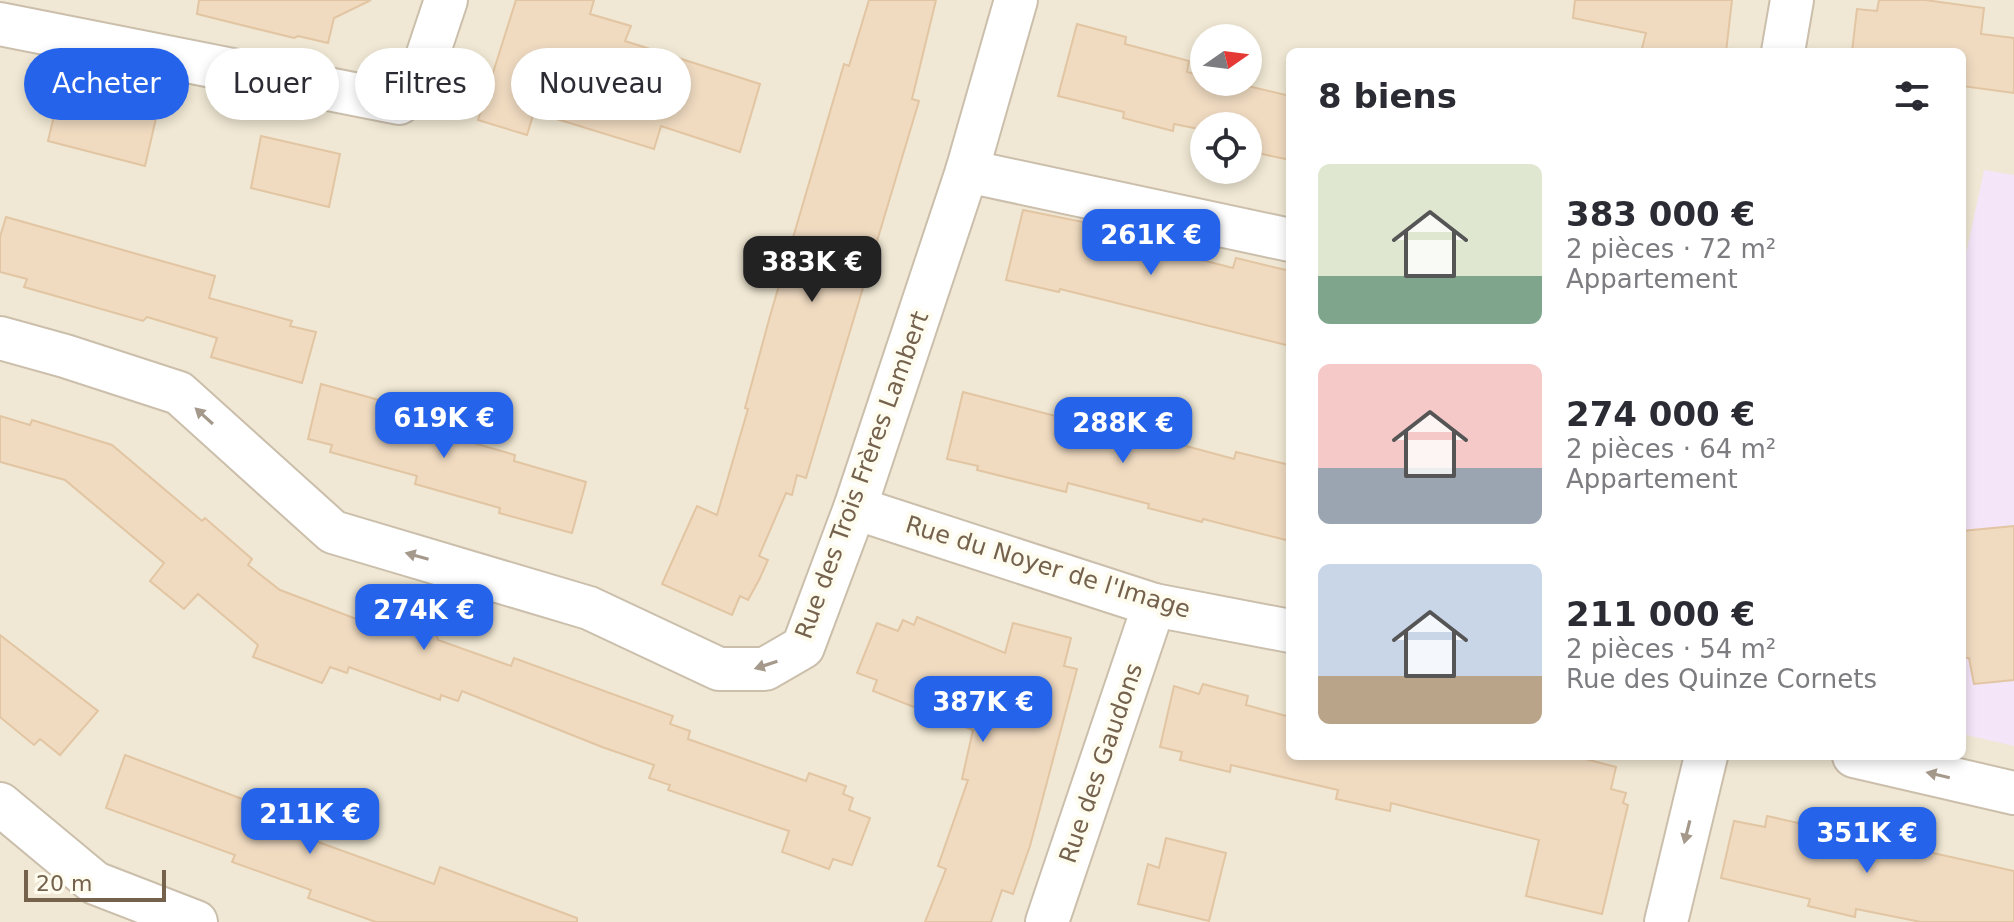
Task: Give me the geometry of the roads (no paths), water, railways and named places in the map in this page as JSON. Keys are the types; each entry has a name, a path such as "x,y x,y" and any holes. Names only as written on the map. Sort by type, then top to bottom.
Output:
{"street":[{"path":"0,24 399,103 422,72 446,0"},
{"name":"Rue des Trois Frères Lambert","path":"0,338 179,393 333,532 589,608 719,669 765,669 803,647 855,508 967,171 1016,0"},
{"path":"1784,48 1792,0"},
{"path":"967,171 1286,239"},
{"name":"Rue du Noyer de l'Image","path":"855,508 1154,605 1286,630"},
{"name":"Rue des Gaudons","path":"1047,922 1154,605"},
{"path":"1666,922 1705,760"},
{"path":"1871,760 2014,793"},
{"path":"0,804 95,883 196,922"}]}
